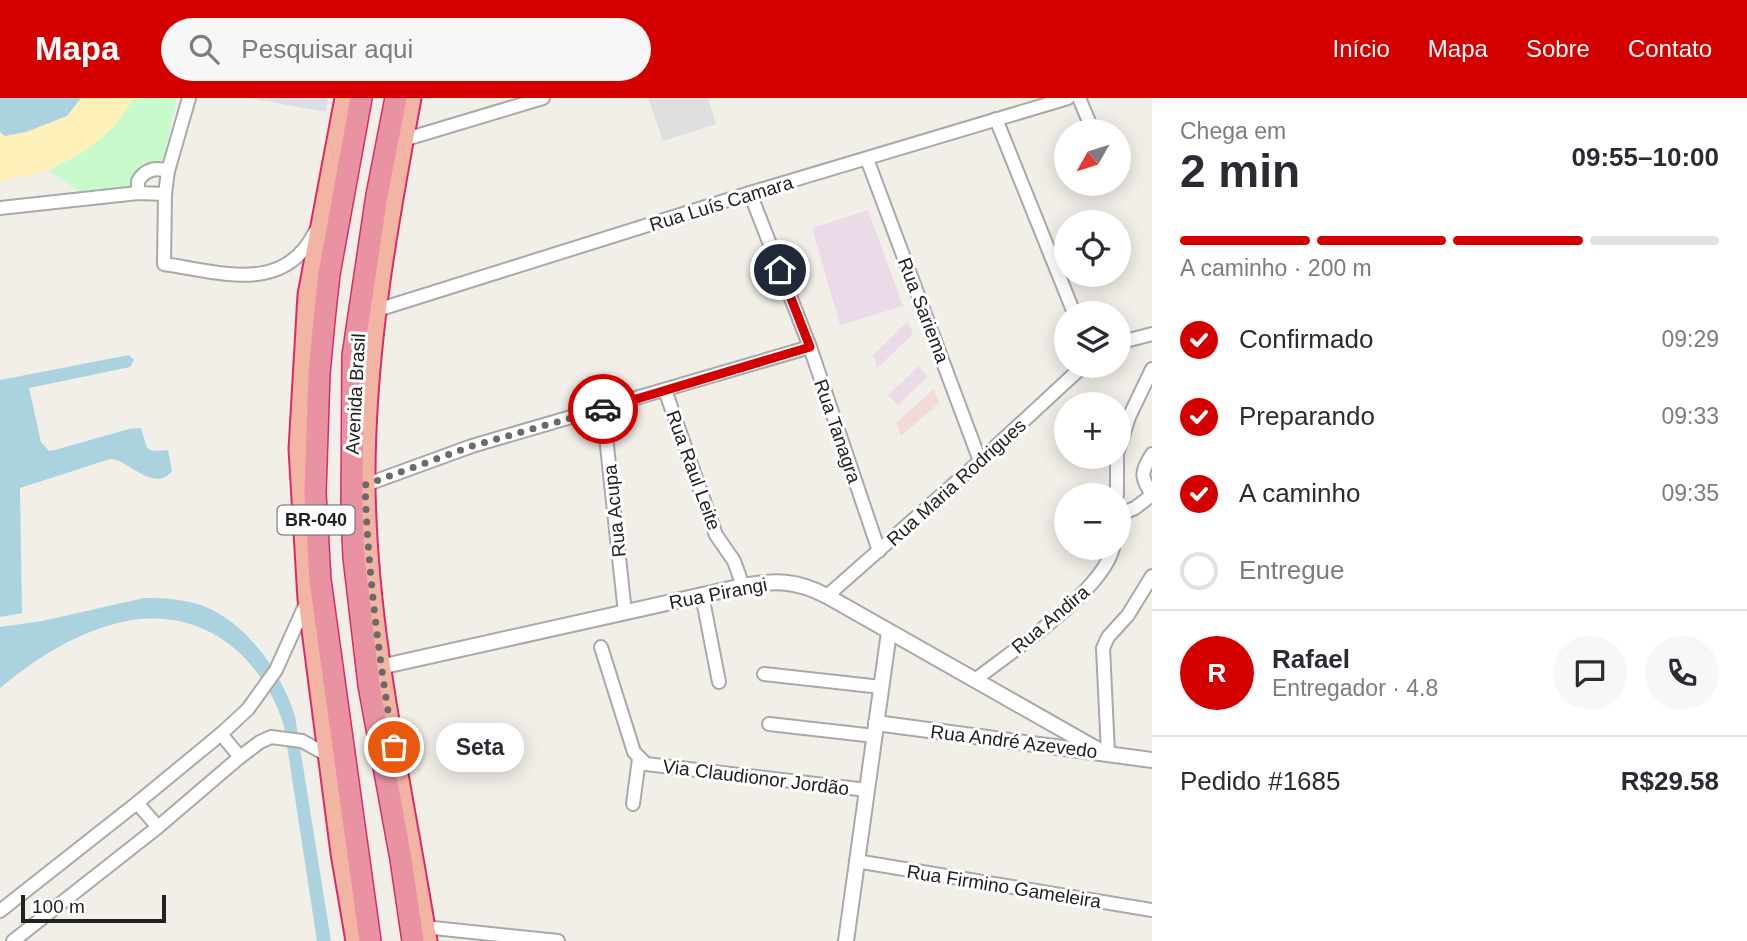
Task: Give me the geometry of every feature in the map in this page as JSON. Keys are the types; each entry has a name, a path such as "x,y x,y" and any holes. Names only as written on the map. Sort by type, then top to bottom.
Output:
{"highway":[{"path":"345,98 306,316 299,449 307,599 341,853 356,941"},
{"name":"Avenida Brasil","path":"361,98 329,274 315,493 320,580 370,941"},
{"name":"Avenida Brasil","path":"396,98 377,195 353,356 351,418 354,557 369,685 401,859 421,936"},
{"name":"Avenida Brasil","path":"411,98 385,234 374,311 365,485 380,667 421,936"},
{"path":"365,485 359,436 368,301 378,228 377,195"}],"street":[{"path":"190,98 168,171 164,264 251,275 276,271 287,266 309,243 324,210"},
{"path":"403,140 543,98"},
{"name":"Rua Luís Camara","path":"374,311 750,193 1068,98"},
{"path":"1079,98 1088,119"},
{"path":"996,119 1069,301"},
{"name":"Rua Sariema","path":"867,159 980,461"},
{"path":"138,193 138,181 146,172 157,169 168,171"},
{"path":"0,208 138,193 165,194"},
{"name":"Rua Tanagra","path":"750,193 810,347 879,551"},
{"path":"287,266 312,271"},
{"path":"1131,340 1152,334"},
{"path":"365,485 472,446 810,347"},
{"path":"1131,413 1152,369"},
{"name":"Rua Maria Rodrigues","path":"827,596 1070,378"},
{"name":"Rua Raul Leite","path":"666,390 716,535 734,561 743,586"},
{"name":"Rua Acupa","path":"603,409 625,613"},
{"path":"1131,510 1152,495 1142,477 1144,467 1152,454"},
{"name":"Rua Andira","path":"975,680 1080,596 1108,560"},
{"path":"1105,752 1103,648 1108,637 1128,615 1152,576"},
{"name":"Rua Pirangi","path":"380,667 743,586 784,581 827,596 1105,752"},
{"path":"702,596 719,682"},
{"path":"0,911 137,803 248,709 276,670 307,599"},
{"path":"846,941 889,632"},
{"name":"Via Claudionor Jordão","path":"601,647 634,752 639,759 653,765 867,790"},
{"path":"764,674 881,687"},
{"path":"769,724 875,729"},
{"name":"Rua André Azevedo","path":"875,729 1105,752 1152,760"},
{"path":"221,734 240,757"},
{"path":"13,941 158,827 260,742 271,737 302,741 329,756"},
{"path":"633,804 639,759"},
{"path":"137,803 158,827"},
{"name":"Rua Firmino Gameleira","path":"856,861 1152,911"},
{"path":"421,936 558,941"}],"shaded area":[{"path":"248,98 328,98 326,112"},
{"path":"648,98 708,98 716,124 663,141"},
{"path":"868,210 903,306 840,325 812,228"},
{"path":"908,321 913,334 877,368 873,355"},
{"path":"919,366 927,377 898,405 888,395"},
{"path":"934,389 939,403 901,436 896,423"}],"sand":[{"path":"81,98 133,98 108,132 74,159 42,172 0,181 0,132 6,136 26,132 67,116"}],"green space":[{"path":"133,98 177,98 164,157 148,182 127,190 83,194 48,170 97,142 126,111"}],"water":[{"path":"0,98 81,98 67,116 26,132 5,136 0,132"},
{"path":"129,355 134,360 130,367 29,388 41,442 49,451 141,428 147,448 153,451 168,450 172,471 157,479 110,459 20,488 22,613 0,617 0,380"},
{"path":"144,598 193,603 223,616 251,639 282,684 295,716 331,941 317,941 284,726 261,678 245,658 226,642 205,630 181,622 155,619 127,621 76,638 28,666 0,688 0,627 42,621"}],"way so far":[{"path":"394,747 380,667 365,485 472,446 603,409"}],"place":[{"name":"Seta","path":"394,747"}],"route":[{"path":"603,409 810,347 780,270"}]}
